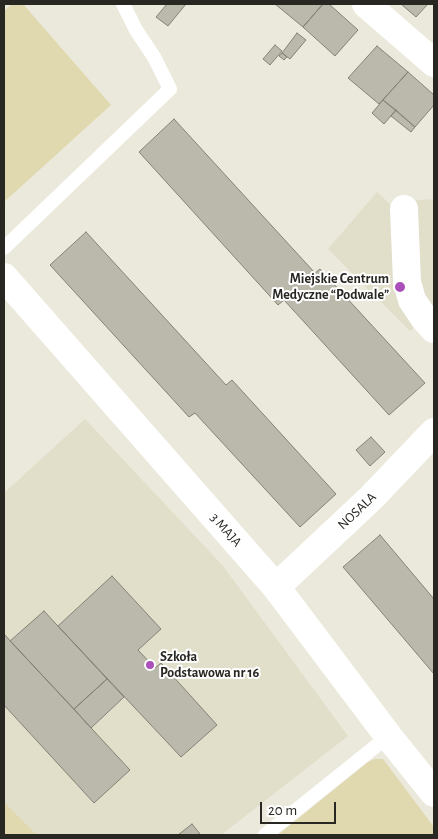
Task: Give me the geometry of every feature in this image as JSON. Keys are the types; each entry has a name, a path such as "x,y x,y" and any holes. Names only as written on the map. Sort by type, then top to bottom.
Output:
{"street":[{"path":"366,4 434,63"},
{"path":"404,209 407,282 412,300 434,329"},
{"name":"3 MAJA","path":"4,277 276,587 389,738 434,793"},
{"name":"NOSALA","path":"276,587 371,498 434,432"}],"lane":[{"path":"4,248 170,89 123,4"},
{"path":"265,835 376,746 389,738"}],"shaded area":[{"path":"12,4 23,4 111,105 4,202 4,11"},
{"name":"Miejskie Centrum Medyczne “Podwale”","path":"377,192 393,207 407,201 434,199 434,340 418,325 410,331 328,249"},
{"name":"Szkoła Podstawowa nr 16","path":"85,419 223,566 348,736 221,835 4,835 4,493"},
{"path":"375,759 383,759 434,827 434,835 278,835 368,762"},
{"path":"4,802 37,835 4,835"}],"building":[{"path":"167,4 186,4 168,26 156,17"},
{"path":"275,4 323,4 303,27"},
{"path":"323,4 329,4 358,30 335,56 303,27"},
{"path":"401,4 428,4 416,17"},
{"path":"297,33 306,40 290,59 282,53"},
{"path":"275,45 282,51 270,65 263,59"},
{"path":"377,46 408,72 379,104 348,78"},
{"path":"282,53 287,57 284,60 279,56"},
{"path":"408,72 434,95 434,105 415,127 383,100"},
{"path":"383,100 396,110 384,124 372,113"},
{"path":"396,110 415,127 411,132 391,116"},
{"path":"174,119 315,273 320,269 425,383 389,415 284,300 278,305 139,152"},
{"path":"86,232 226,385 232,380 336,494 300,527 195,413 189,417 50,265"},
{"path":"371,437 385,452 370,466 356,450"},
{"path":"380,535 434,599 434,674 343,567"},
{"path":"112,576 161,629 138,650 155,668 161,663 217,725 181,757 58,626"},
{"path":"44,611 107,679 74,709 10,641"},
{"path":"4,634 130,770 94,803 4,705"},
{"path":"107,679 124,697 91,728 74,709"},
{"path":"192,824 200,834 178,835"}],"place":[{"name":"Miejskie Centrum Medyczne “Podwale”","path":"400,287"},
{"name":"Szkoła Podstawowa nr 16","path":"150,665"}]}
